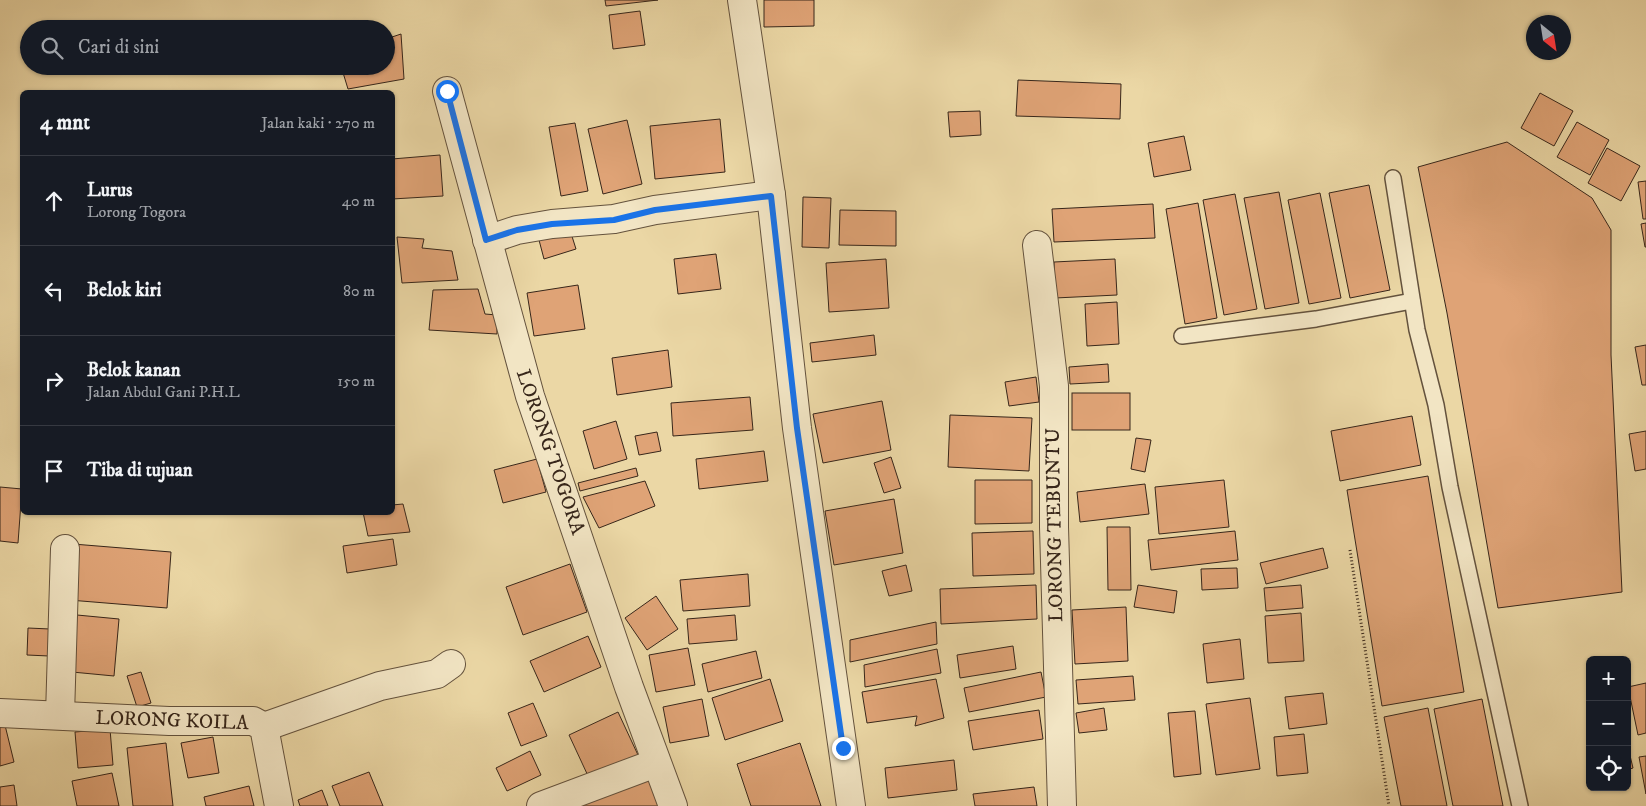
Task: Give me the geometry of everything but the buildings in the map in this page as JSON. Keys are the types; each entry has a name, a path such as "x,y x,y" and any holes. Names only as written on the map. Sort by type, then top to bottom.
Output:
{"street":[{"path":"742,0 771,196 798,437 852,806"},
{"name":"LORONG TOGORA","path":"447,91 530,396 656,763 673,806"},
{"path":"486,240 517,230 552,224 614,220 655,210 771,196"},
{"name":"LORONG TEBUNTU","path":"1037,245 1054,386 1055,564 1062,806"},
{"path":"60,715 65,549"},
{"path":"264,727 380,686 438,674 450,664"},
{"name":"LORONG KOILA","path":"0,713 169,722 253,721 264,727 279,806"},
{"path":"541,806 656,763"}],"lane":[{"path":"1393,178 1417,330 1436,405 1450,487 1520,806"},
{"path":"1182,336 1316,319 1412,301"}],"path":[{"path":"1350,550 1389,806"}],"route":[{"path":"447,91 486,240 517,230 552,224 614,220 655,210 771,196 797,428 815,565 843,748"}]}
